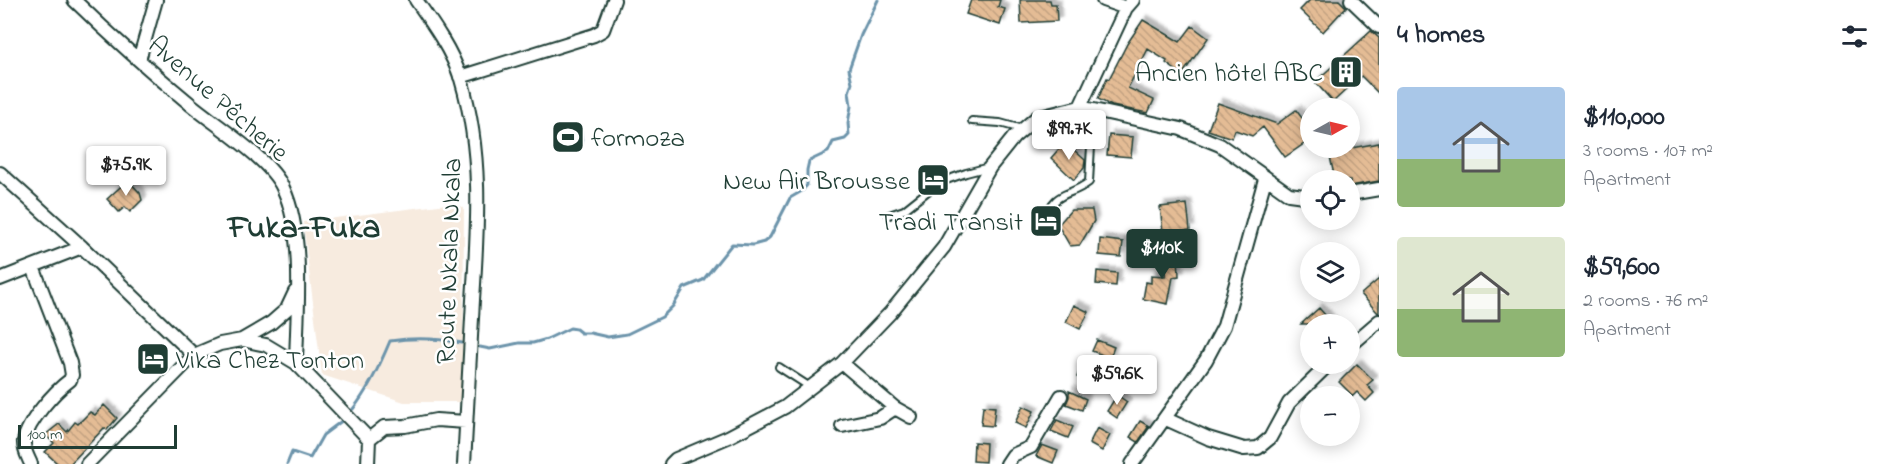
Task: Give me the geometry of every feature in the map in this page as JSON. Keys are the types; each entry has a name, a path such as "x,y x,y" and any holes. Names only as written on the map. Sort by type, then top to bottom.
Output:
{"street":[{"name":"Avenue Pêcherie","path":"74,0 189,103 272,169 283,188 291,212 295,237 296,363"},
{"path":"140,60 156,0"},
{"name":"Route Nkala Nkala","path":"416,0 438,32 460,77 474,134 478,187 464,464"},
{"path":"460,77 594,35 603,30 614,0"},
{"path":"1080,107 1130,4 1103,0"},
{"path":"1352,0 1379,27"},
{"path":"671,464 676,459 728,437 784,407 842,363 890,313 944,247 990,167 1014,137 1036,118 1080,107 1181,129 1220,145 1265,179 1289,194 1300,196"},
{"path":"0,173 82,247 194,355"},
{"path":"1132,464 1206,360 1224,326 1265,179"},
{"path":"1360,192 1379,189"},
{"path":"0,279 82,247"},
{"path":"31,464 24,449 26,435 46,403 70,380 72,375 70,363 33,267"},
{"path":"87,464 194,355 220,344 242,340 271,322 287,309 297,288"},
{"path":"1360,337 1379,321"},
{"path":"242,340 266,345 296,363 369,439 368,464"},
{"path":"842,363 895,408 911,417"},
{"path":"1166,419 1208,438 1244,449 1258,448 1270,438 1288,403 1318,374"},
{"path":"1007,464 1013,455 1031,447 1061,396"},
{"path":"842,426 880,418 895,408"},
{"path":"369,439 384,427 405,426 436,420 466,422"}],"lane":[{"path":"1045,220 1049,209 1060,196 1082,188 1089,182 1094,109"},
{"path":"972,121 1000,123 1023,129"},
{"path":"889,215 904,210 938,183 990,167"},
{"path":"779,367 811,387"}],"shaded area":[{"path":"455,203 464,208 463,402 404,402 322,375 303,222"}],"water":[{"name":"formoza","path":"581,128 583,143 555,145 554,131"}],"building":[{"path":"971,0 1000,0 998,7 1005,9 1000,25 966,14"},
{"path":"1020,0 1050,0 1051,4 1056,4 1057,21 1021,23"},
{"path":"1310,0 1339,0 1346,7 1323,32 1300,10"},
{"path":"1143,20 1180,42 1192,26 1208,38 1182,75 1166,63 1167,61 1148,49 1128,88 1154,100 1148,113 1112,106 1098,99 1107,78 1109,79 1127,44"},
{"name":"Ancien hôtel ABC","path":"1371,31 1379,38 1379,94 1361,76 1337,98 1329,98 1315,82"},
{"path":"1218,103 1277,124 1296,110 1300,115 1300,147 1285,157 1263,127 1252,136 1235,130 1232,138 1208,130"},
{"path":"1109,135 1133,137 1131,157 1107,155"},
{"path":"1065,142 1085,160 1084,168 1074,180 1051,158"},
{"path":"1379,143 1379,181 1360,184 1360,170 1333,170 1330,158 1360,158 1360,146"},
{"path":"128,180 140,193 142,200 130,212 125,207 119,212 107,199"},
{"path":"1187,204 1190,230 1163,233 1160,207"},
{"path":"1071,210 1092,210 1094,221 1080,245 1070,246 1058,225"},
{"path":"1100,239 1123,242 1121,257 1099,255"},
{"path":"1178,255 1179,276 1173,277 1168,304 1143,299 1146,282 1151,283 1151,275 1165,276 1166,262 1150,261 1151,256"},
{"path":"1097,271 1117,273 1116,286 1096,284"},
{"path":"1379,279 1379,313 1378,313 1361,294"},
{"path":"1074,305 1089,312 1080,329 1066,322"},
{"path":"1319,308 1324,314 1312,314"},
{"path":"1097,340 1114,347 1110,358 1092,351"},
{"path":"1081,366 1098,373 1094,384 1077,377"},
{"path":"1360,367 1373,380 1367,385 1374,393 1366,401 1360,395 1360,386 1343,386 1339,382 1347,374 1360,374"},
{"path":"1069,391 1086,399 1082,410 1066,404"},
{"path":"1117,395 1127,402 1117,418 1107,411"},
{"path":"104,405 117,418 107,430 104,428 70,464 58,464 45,452 54,443 45,435 59,424 67,432 75,422 78,424 90,412 95,415"},
{"path":"983,406 995,407 993,426 981,425"},
{"path":"1023,406 1034,411 1026,428 1015,423"},
{"path":"1057,420 1073,427 1068,438 1051,431"},
{"path":"1140,421 1149,426 1138,442 1130,437"},
{"path":"1097,428 1110,435 1102,451 1089,444"},
{"path":"974,442 986,443 985,462 973,461"},
{"path":"1042,445 1058,451 1053,463 1036,456"}],"waterway":[{"path":"480,347 490,349 519,343 533,343 570,328 581,333 608,337 627,334 662,317 673,306 684,288 703,280 732,244 753,245 764,242 770,237 790,198 807,185 809,161 828,152 833,142 845,139 849,135 848,123 851,106 849,92 852,83 849,69 861,35 878,0"},
{"path":"353,409 374,376 390,341 426,339 462,343"},
{"path":"287,464 292,452 310,458 323,435 343,420"}],"place":[{"name":"Ancien hôtel ABC","path":"1346,72"},
{"name":"formoza","path":"568,137"},
{"name":"New Air Brousse","path":"933,180"},
{"name":"Tradi Transit","path":"1046,221"},
{"name":"Vika Chez Tonton","path":"153,359"}],"district":[{"name":"Fuka-Fuka","path":"304,225"}]}
